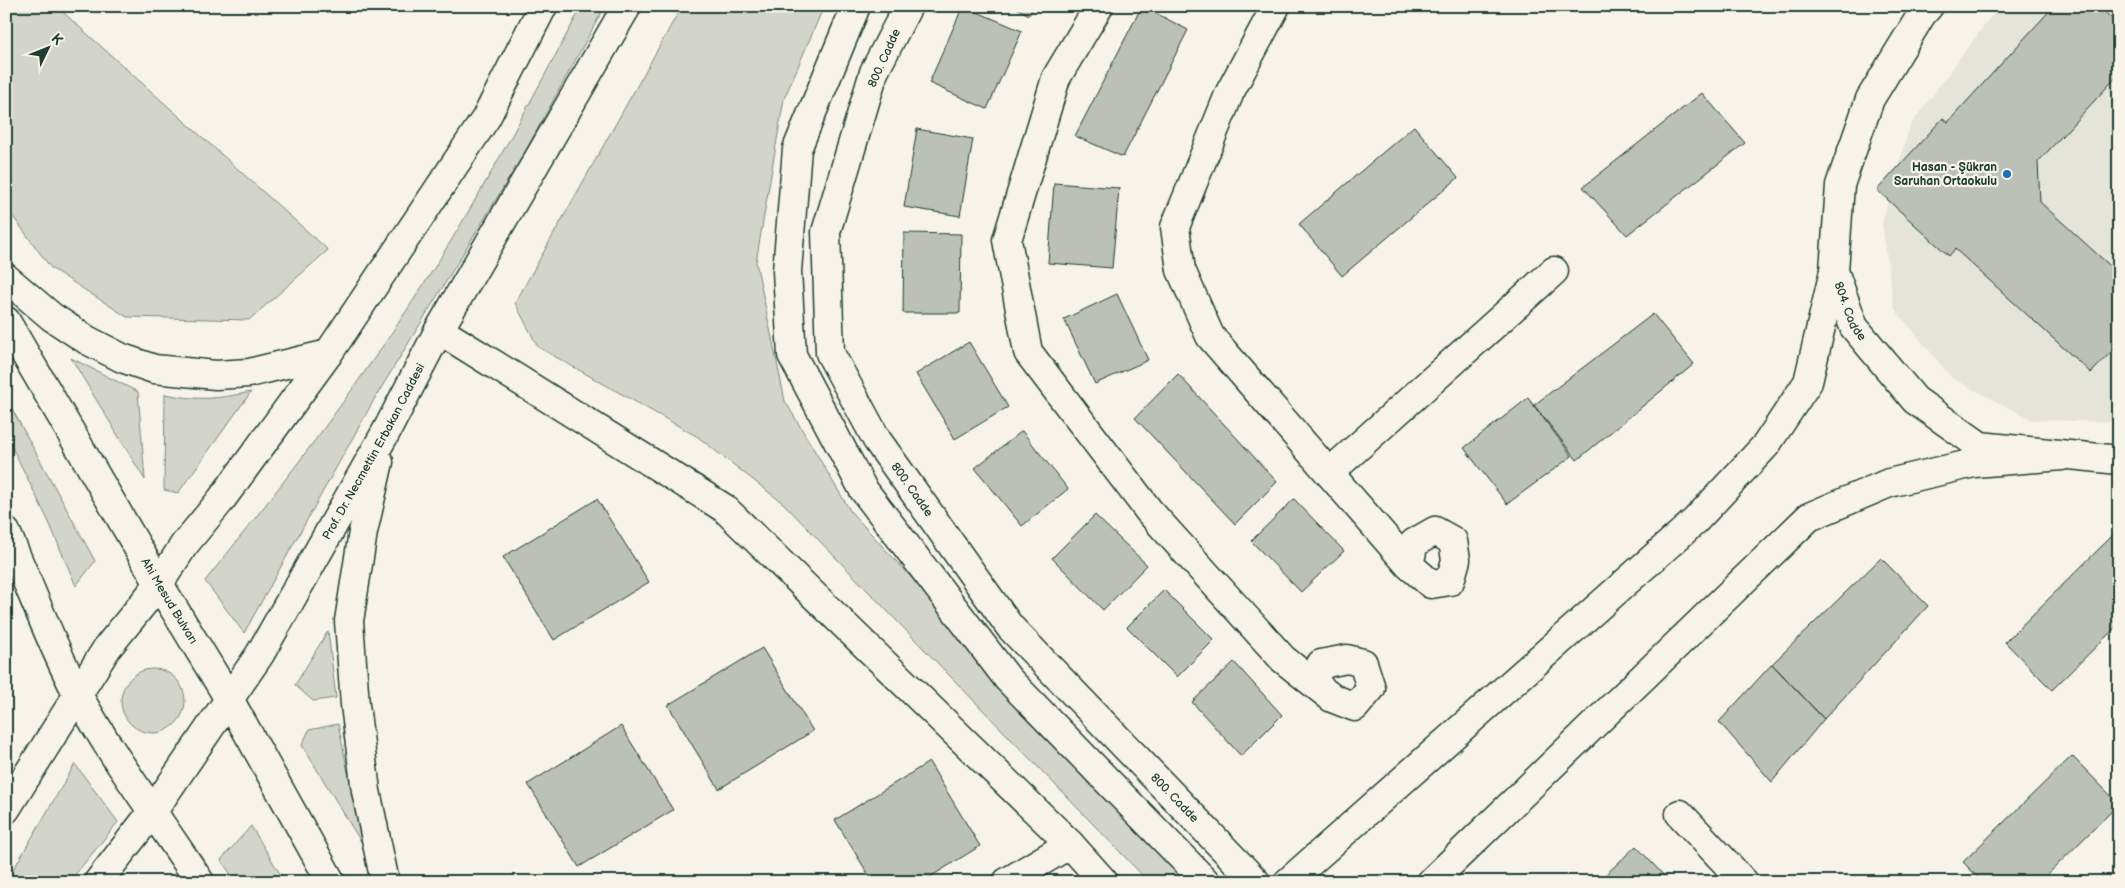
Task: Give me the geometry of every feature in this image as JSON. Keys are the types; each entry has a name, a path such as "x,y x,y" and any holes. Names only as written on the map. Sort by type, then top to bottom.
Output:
{"street":[{"path":"6,809 107,648 159,584 184,546 221,500 328,354 486,118 543,6"},
{"name":"Prof. Dr. Necmettin Erbakan Caddesi","path":"98,882 153,811 260,654 386,432 439,330 627,6"},
{"path":"856,6 797,149 787,271 792,355 864,489 1008,679 1206,882"},
{"name":"800. Cadde","path":"908,6 874,72 826,232 830,353 877,440 1010,627 1256,882"},
{"path":"1099,6 1056,78 1007,240 1028,352 1148,511 1283,658 1313,683"},
{"path":"1276,6 1230,92 1176,228 1181,270 1210,336 1409,565"},
{"name":"804. Cadde","path":"1929,6 1922,14 1870,99 1840,185 1834,271 1854,328 1915,400 1980,446 2062,456 2119,460"},
{"path":"1329,473 1554,271"},
{"path":"1288,882 1695,521 1766,445 1808,382 1834,271"},
{"path":"6,278 52,317 88,340 122,358 154,369 216,375 248,373 328,354"},
{"name":"Ahi Mesud Bulvarı","path":"6,321 159,584 229,699 331,882"},
{"path":"439,330 724,508 1070,844 1104,882"},
{"path":"385,882 366,791 355,705 349,622 363,532 386,432"},
{"path":"1431,882 1809,517 1889,483 1974,463 2062,456"},
{"path":"6,532 77,693 123,767 200,882"},
{"path":"1680,814 1744,882"},
{"path":"1007,882 1070,844"}],"shaded area":[{"path":"6,6 56,6 328,250 249,320 127,317 51,268 6,207"},
{"path":"582,6 605,6 525,152 375,398 244,633 205,581 324,429 407,311 453,238 491,172"},
{"path":"682,6 824,6 784,99 756,262 785,401 851,512 1191,882 1149,882 784,504 698,437 538,347 515,303"},
{"name":"Hasan - Şükran Saruhan Ortaokulu","path":"2003,6 2119,6 2119,422 2032,420 1952,378 1894,308 1882,223 1910,126 1988,20"},
{"path":"71,358 138,392 145,480"},
{"path":"251,392 178,493 164,490 165,394 188,398 208,398"},
{"path":"6,398 95,561 76,586 48,520 6,435"},
{"path":"328,631 336,698 313,701 295,685"},
{"path":"147,669 159,669 176,678 183,689 185,701 183,713 176,724 159,733 147,733 135,728 126,719 121,707 121,695 126,683 135,674"},
{"path":"338,724 363,845 302,745 309,730"},
{"path":"75,764 118,822 69,882 6,882"},
{"path":"251,826 285,882 236,882 221,860"}],"building":[{"path":"963,6 1022,31 987,109 929,83"},
{"path":"1013,6 1034,6 1029,15"},
{"path":"1142,6 1188,30 1123,157 1075,136"},
{"path":"2054,6 2098,6 2119,25 2119,74 2038,162 2040,202 2119,274 2119,344 2091,373 1955,249 1949,256 1877,190 1943,118 1948,122"},
{"path":"1702,93 1745,143 1627,235 1583,187"},
{"path":"1414,126 1458,178 1342,276 1299,224"},
{"path":"917,129 973,139 960,216 904,207"},
{"path":"1054,183 1119,188 1112,268 1048,263"},
{"path":"904,233 961,234 960,313 903,313"},
{"path":"1117,294 1148,360 1095,384 1064,319"},
{"path":"1653,314 1694,364 1577,460 1534,405"},
{"path":"969,342 1008,407 955,439 916,374"},
{"path":"1178,374 1277,482 1235,524 1135,418"},
{"path":"1528,398 1572,456 1507,504 1464,448"},
{"path":"1022,431 1068,489 1022,526 975,468"},
{"path":"597,499 649,582 554,640 503,557"},
{"path":"1294,499 1344,551 1301,592 1251,541"},
{"path":"1095,515 1147,565 1103,610 1052,558"},
{"path":"2113,535 2119,542 2119,624 2052,690 2005,642"},
{"path":"1881,558 1928,606 1824,719 1772,664"},
{"path":"1164,590 1214,640 1177,677 1127,627"},
{"path":"762,648 813,731 719,789 668,705"},
{"path":"1234,662 1282,715 1241,756 1192,702"},
{"path":"1772,664 1824,719 1772,782 1719,722"},
{"path":"621,726 673,810 579,867 528,784"},
{"path":"2072,756 2119,804 2040,882 1982,882 1963,862"},
{"path":"929,762 980,846 922,882 873,882 835,820"},
{"path":"1636,846 1670,882 1598,882"}],"place":[{"name":"Hasan - Şükran Saruhan Ortaokulu","path":"2007,174"}]}
